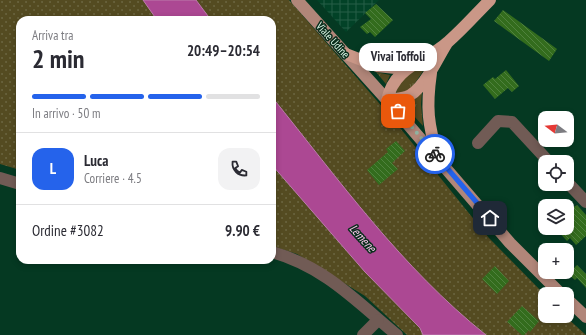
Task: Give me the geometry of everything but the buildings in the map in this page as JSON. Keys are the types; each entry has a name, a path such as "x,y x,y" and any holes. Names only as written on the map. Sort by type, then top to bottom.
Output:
{"highway":[{"path":"447,43 431,71 419,88 407,97 387,100 390,88 404,69 423,60 447,43 490,0"},
{"path":"346,54 377,66 404,69"},
{"path":"431,71 427,109 431,133 438,158"}],"main road":[{"name":"Viale Udine","path":"297,0 387,100 510,242 554,287"},
{"path":"574,305 585,315"}],"street":[{"path":"478,143 498,121 512,122 543,155"},
{"path":"0,178 16,183"},
{"path":"574,189 586,202"},
{"path":"276,253 294,259 324,274 350,294 397,335"},
{"path":"363,335 378,320"}],"shaded area":[{"path":"317,0 379,0 346,32"}],"green space":[{"path":"0,0 289,0 392,118 489,238 538,288 538,323 573,323 586,335 407,335 365,296 297,254 276,247 276,16 16,16 16,169 0,164"},
{"path":"424,66 425,68 411,89 396,95 397,89 402,80"},
{"path":"376,72 390,75 386,84"},
{"path":"422,92 421,104 423,126 404,105 413,101"}],"water":[{"path":"143,0 196,0 208,16 154,16"},
{"name":"Lemene","path":"276,102 347,191 399,252 455,309 486,335 423,335 420,328 365,272 276,170"}],"way so far":[{"path":"398,111 435,154"}],"place":[{"name":"Vivai Toffoli","path":"398,111"}],"route":[{"path":"435,154 490,218"}]}
